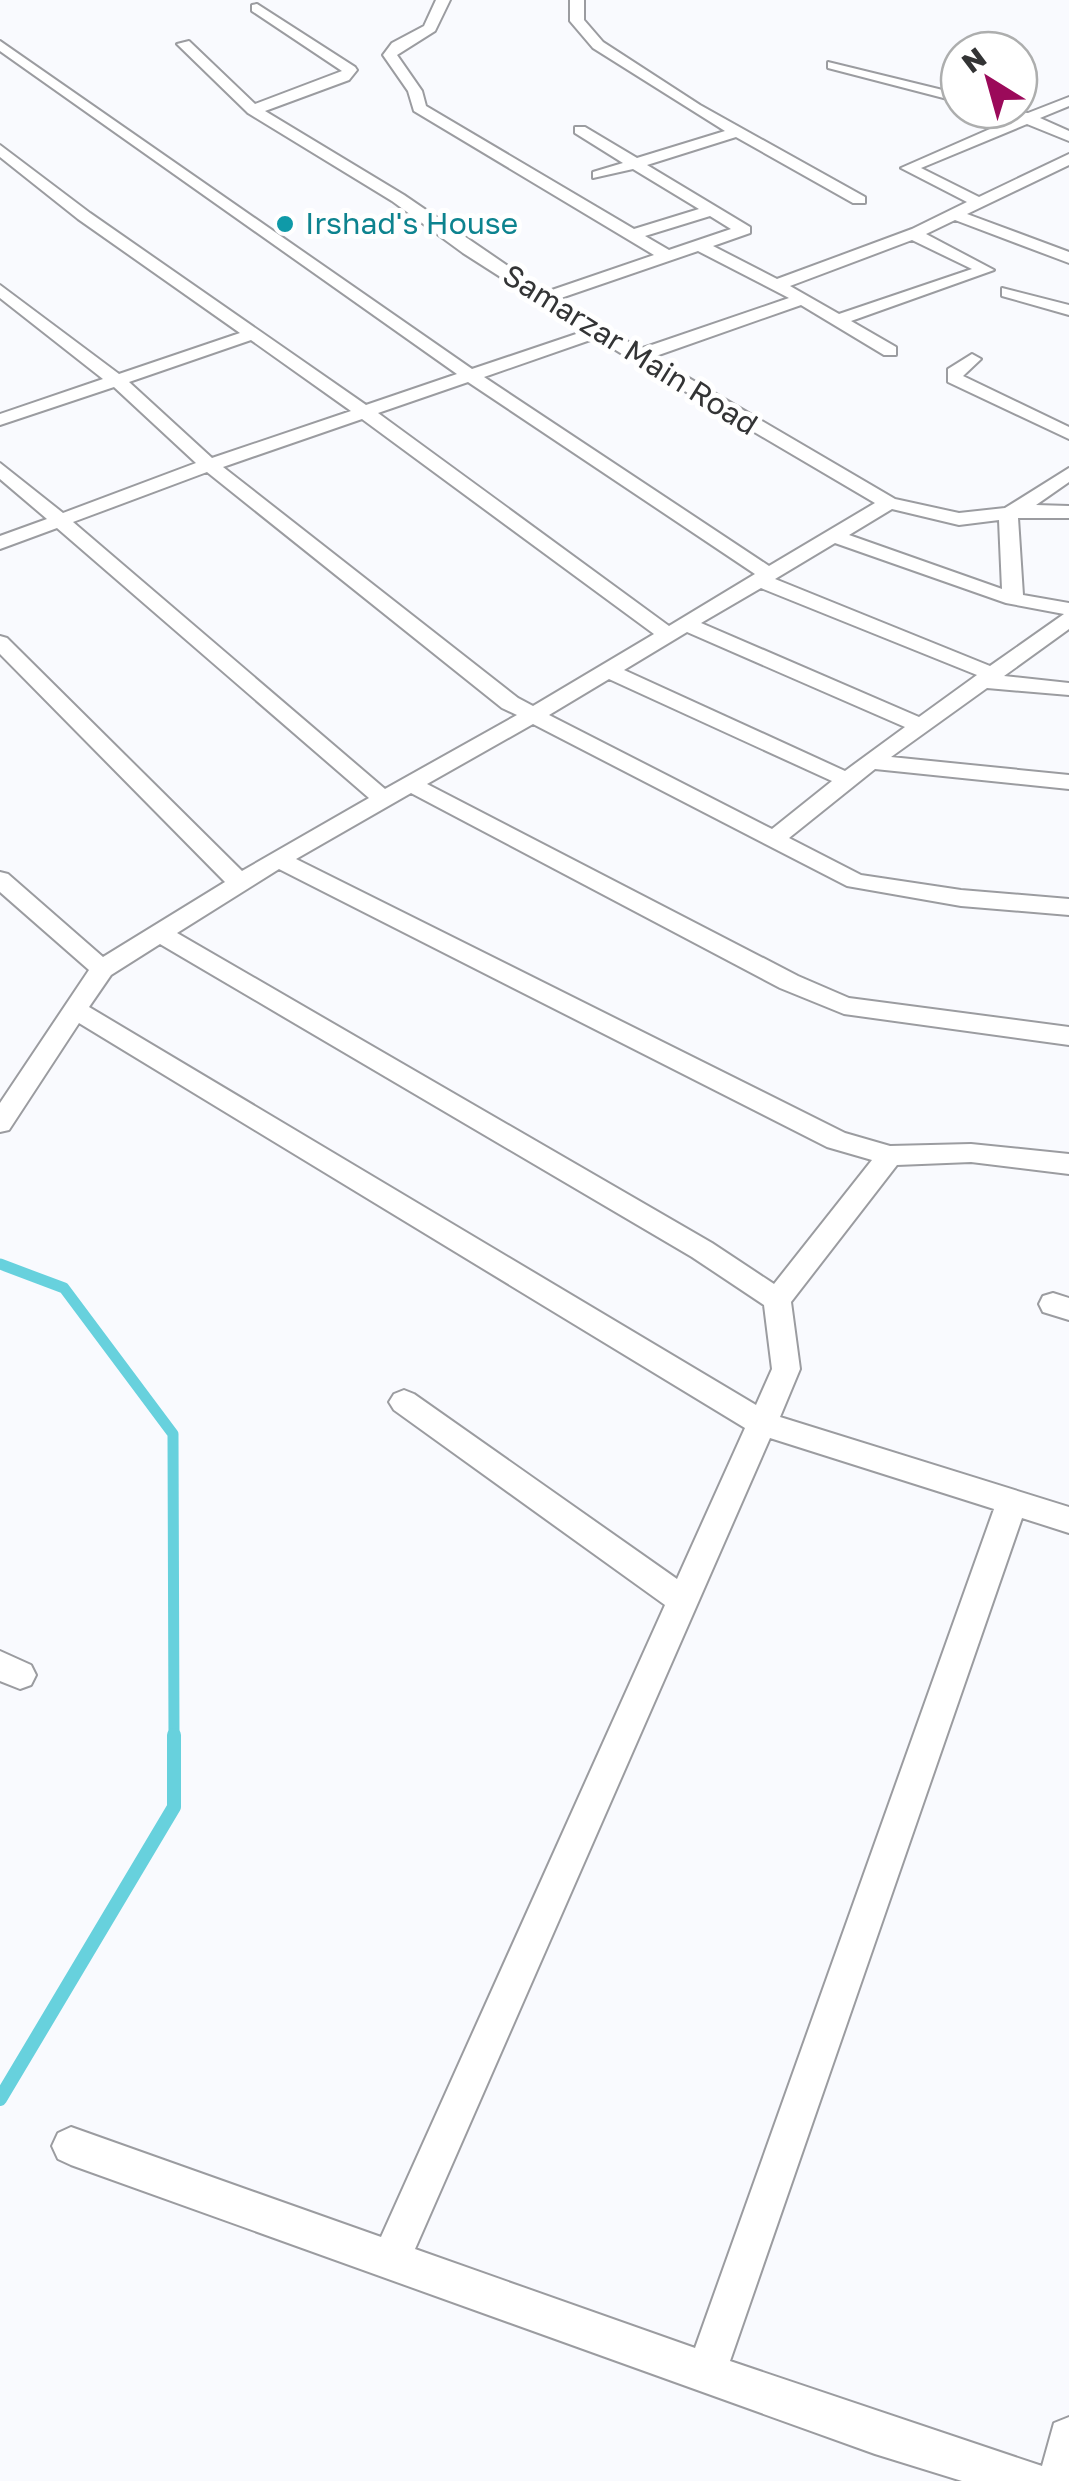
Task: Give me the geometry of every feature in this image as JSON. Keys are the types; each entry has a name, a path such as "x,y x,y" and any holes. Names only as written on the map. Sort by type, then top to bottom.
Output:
{"street":[{"path":"443,0 430,28 397,46 390,55 416,91 419,108 668,256"},
{"path":"577,0 577,21 598,45 695,108 858,200"},
{"path":"252,110 344,77 350,70 258,8"},
{"name":"Samarzar Main Road","path":"184,44 252,110 398,198 469,250 598,332 888,503 959,519 1042,510 1069,512"},
{"path":"0,45 764,577 990,678 1069,688"},
{"path":"833,65 939,93"},
{"path":"1039,115 1069,101"},
{"path":"1039,123 1069,137"},
{"path":"544,298 744,230 580,130"},
{"path":"980,203 909,168 1003,130"},
{"path":"598,175 740,131"},
{"path":"0,150 84,216 676,629 921,726"},
{"path":"776,285 913,234 1069,159"},
{"path":"632,235 713,210"},
{"path":"955,215 1038,250 1069,258"},
{"path":"836,320 986,270 913,234"},
{"path":"1038,250 1069,236"},
{"path":"702,246 803,298 890,351"},
{"path":"0,290 117,381 208,464 510,703 855,881 961,898 1069,907"},
{"path":"1008,292 1069,310"},
{"path":"638,356 803,298"},
{"path":"0,543 208,464 598,332"},
{"path":"0,420 254,334"},
{"path":"972,359 954,378 1069,434"},
{"path":"0,469 383,800"},
{"path":"1013,599 1008,515 1069,474"},
{"path":"0,1123 102,969 278,859 533,715 888,503"},
{"path":"833,536 1013,599 1069,609"},
{"path":"773,839 870,762 1069,620"},
{"path":"0,642 240,883"},
{"path":"607,670 848,780"},
{"path":"870,762 1069,782"},
{"path":"410,784 789,982 844,1006 1069,1036"},
{"path":"278,859 836,1140 890,1156 971,1153 1069,1164"},
{"path":"0,879 102,969"},
{"path":"159,933 702,1250 777,1300"},
{"path":"74,1009 762,1423 1069,1520"},
{"path":"390,2262 786,1370 777,1300 890,1156"},
{"path":"404,1402 682,1600"},
{"path":"706,2374 1012,1502"},
{"path":"71,2146 706,2374 1028,2481"},
{"path":"1060,2481 1069,2438"}],"waterway":[{"path":"0,1264 64,1288 173,1434 174,1738"},
{"path":"0,2099 174,1807 174,1738"}],"place":[{"name":"Irshad's House","path":"285,224"}]}
